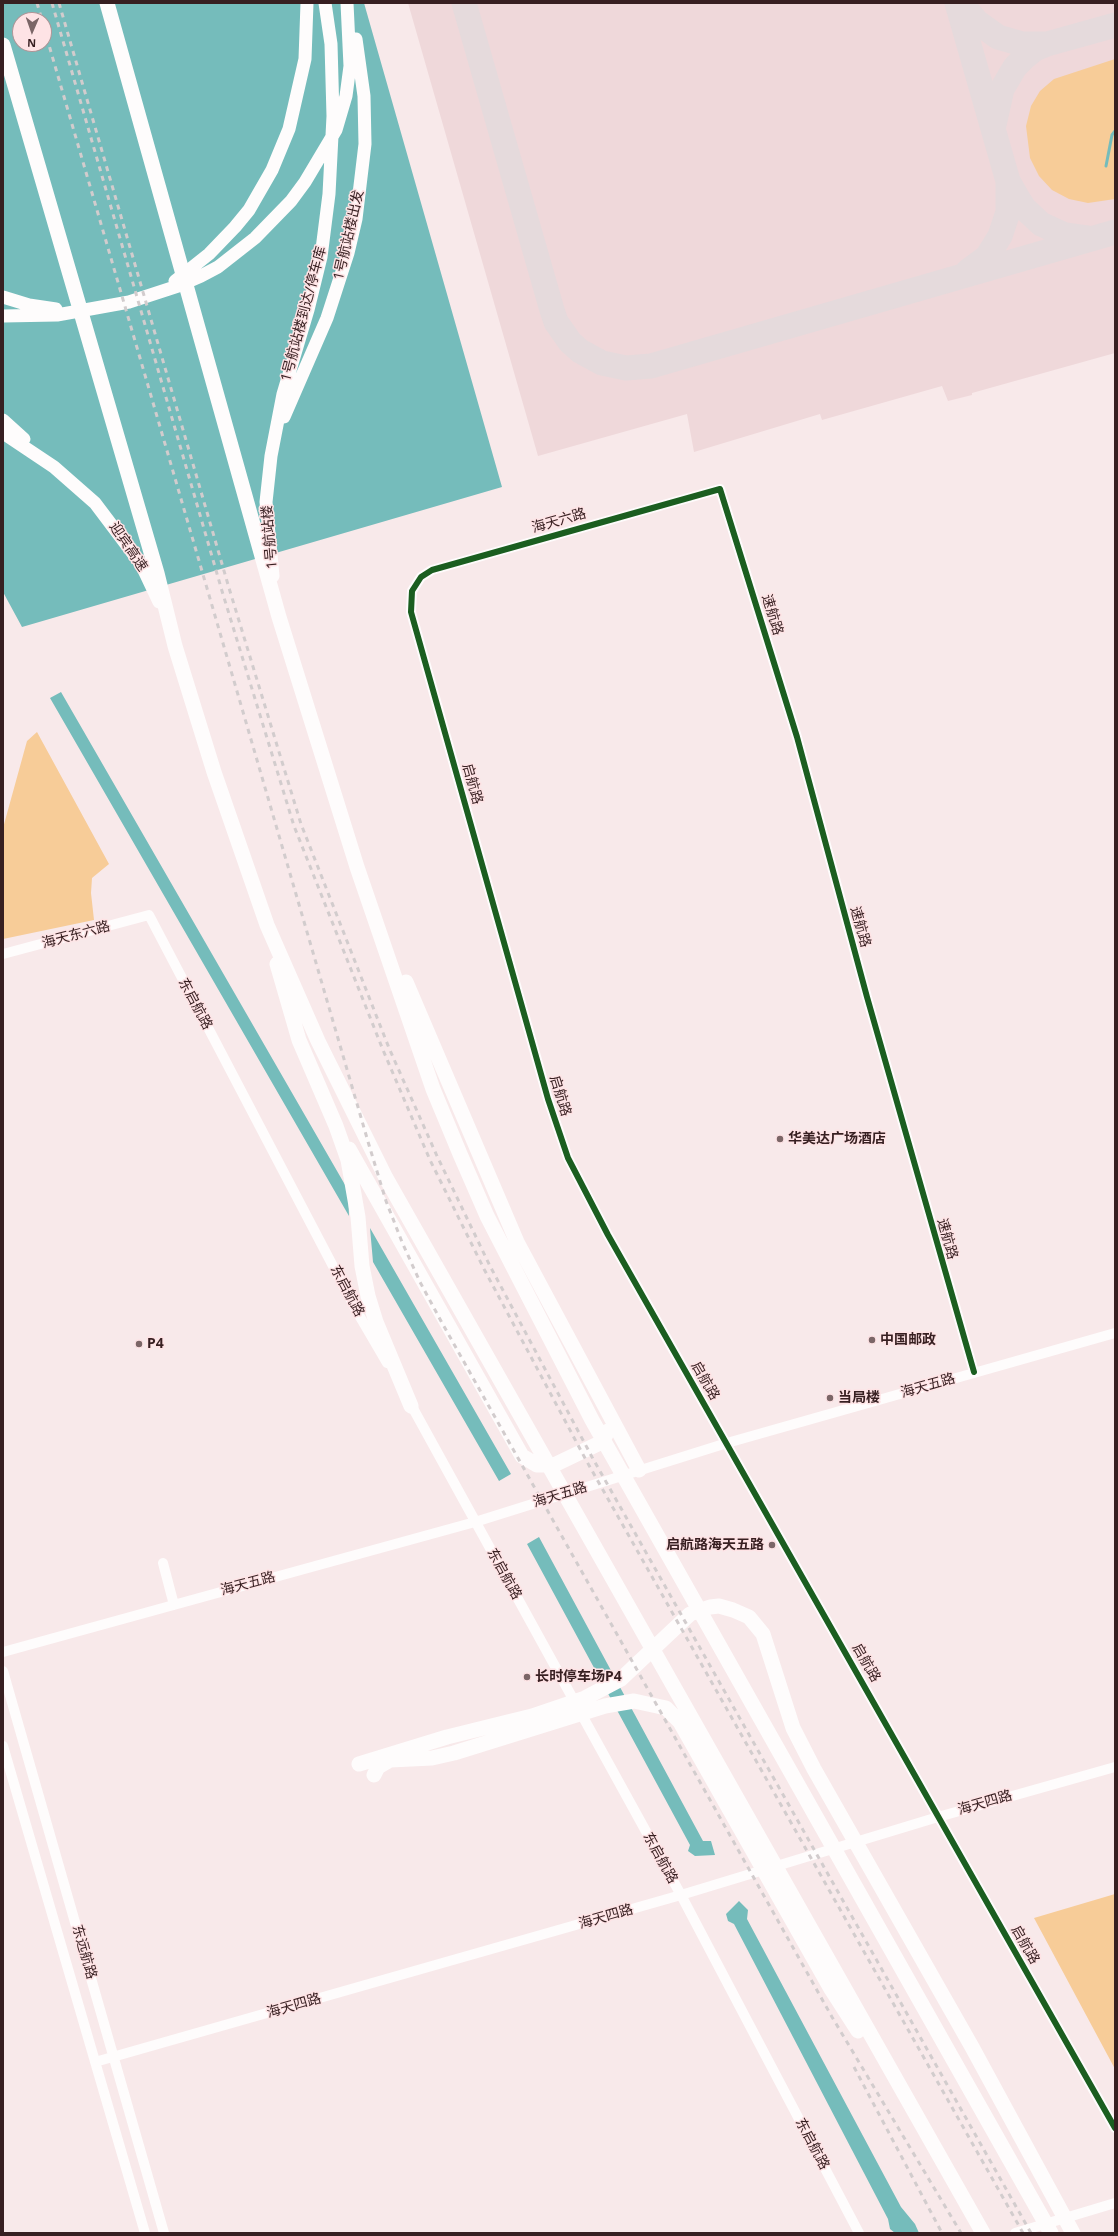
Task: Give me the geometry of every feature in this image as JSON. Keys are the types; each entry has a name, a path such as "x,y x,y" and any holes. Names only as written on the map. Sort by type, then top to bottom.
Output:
{"highway":[{"path":"107,3 279,617 358,867 434,1089 487,1216 592,1420 1051,2233"},
{"path":"3,45 157,573 176,646 214,772 267,925 318,1041 386,1178 420,1239 983,2233"},
{"path":"358,867 517,1242 639,1470"},
{"path":"267,925 282,986 299,1040 336,1126 348,1160 354,1190 362,1266 368,1296 376,1322 411,1406"},
{"path":"336,1126 370,1183 522,1456 537,1464 554,1465 602,1442 610,1428 606,1408"},
{"path":"359,1764 447,1737 532,1716 585,1698 621,1679 690,1614 710,1607 719,1606 749,1617 763,1634 793,1728 849,1831 972,2047 1073,2233"},
{"path":"374,1775 378,1767 390,1760 432,1758 499,1740 605,1706 643,1701 666,1708 680,1722 830,1989 869,2047 901,2088"},
{"path":"865,1839 1036,2147 1046,2182"}],"main road":[{"path":"155,293 195,267 209,254 236,227 262,190 281,150 294,107 305,59 307,3"},
{"name":"1号航站楼到达/停车库","path":"271,456 283,394 318,272 329,194 333,116 331,44 325,3"},
{"path":"3,316 57,315 102,307 155,293 201,276 236,254 291,201 317,164 336,130 346,96 350,50 347,3"},
{"name":"1号航站楼出发","path":"271,456 292,397 332,304 348,253 360,196 365,144 364,96 359,50 347,3"},
{"path":"3,297 29,305 57,309 76,310 102,307"},
{"name":"迎宾高速","path":"3,420 95,503 127,544 151,583 176,646"},
{"name":"迎宾高速","path":"3,433 54,467"},
{"name":"1号航站楼","path":"271,456 267,479 267,525 279,617"}],"street":[{"name":"海天六路","path":"412,591 421,577 432,570 720,489"},
{"name":"速航路","path":"720,489 797,737 934,1239 974,1372"},
{"name":"启航路","path":"412,591 411,612 548,1100 568,1158 608,1235 1115,2128"},
{"name":"海天东六路","path":"3,954 149,915"},
{"name":"东启航路","path":"149,915 356,1310 411,1406 681,1895 859,2233"},
{"name":"海天五路","path":"3,1652 475,1522 727,1443 1115,1333"},
{"path":"163,1562 174,1604"},
{"name":"东远航路","path":"3,1671 164,2233"},
{"name":"东远航路","path":"3,1746 144,2233"},
{"name":"海天四路","path":"95,2062 681,1895 938,1817 1115,1767"},
{"path":"1015,2233 1115,2203"}],"shaded area":[{"path":"408,3 1115,3 1115,353 948,401 942,386 822,420 820,414 694,452 687,414 538,456"},
{"path":"1115,59 1115,199 1088,203 1069,199 1052,190 1039,176 1030,158 1026,126 1031,106 1040,91 1054,79"},
{"path":"37,732 109,864 92,878 91,893 94,920 3,939 3,828 27,741"},
{"path":"1115,1894 1115,2069 1034,1918"}],"water":[{"path":"3,3 364,3 502,487 22,627 3,592"},
{"path":"61,692 348,1190 349,1216 50,698"},
{"path":"370,1228 511,1474 499,1481 373,1262"},
{"path":"539,1537 703,1841 711,1841 715,1855 695,1856 688,1851 690,1845 527,1544"},
{"path":"739,1901 748,1910 747,1919 901,2207 915,2224 919,2233 895,2233 890,2229 888,2219 734,1924 728,1921 726,1914"}],"waterway":[{"path":"1106,166 1112,135 1115,131"}],"taxiway":[{"path":"464,3 556,322 570,342 580,351 602,363 626,368 651,366 1115,232"},
{"path":"957,3 1008,181 1024,208 1041,224 1065,235 1087,238"},
{"path":"961,3 977,22 998,37 1022,44 1047,44"},
{"path":"994,125 1002,89 1015,67 1025,57 1035,49 1047,44 1115,25"},
{"path":"968,271 987,257 1000,236 1008,212 1008,181"}],"railway":[{"path":"37,3 40,12"},
{"path":"52,3 222,591 294,826 383,1050 430,1160 484,1269 586,1460 1023,2233"},
{"path":"59,3 229,588 301,824 389,1048 437,1156 490,1266 592,1457 1031,2233"},
{"path":"51,52 369,1145 386,1201 402,1242 420,1282 441,1321 832,2017 961,2233"},
{"path":"854,2067 942,2233"}],"cycle path":[{"path":"974,1372 867,997 797,737 720,489 432,570 421,577 412,591 411,612 548,1099 568,1158 608,1235 1115,2128"}],"place":[{"name":"华美达广场酒店","path":"780,1139"},
{"name":"中国邮政","path":"872,1340"},
{"name":"P4","path":"139,1344"},
{"name":"当局楼","path":"830,1398"},
{"name":"启航路海天五路","path":"772,1545"},
{"name":"长时停车场P4","path":"527,1677"}]}
